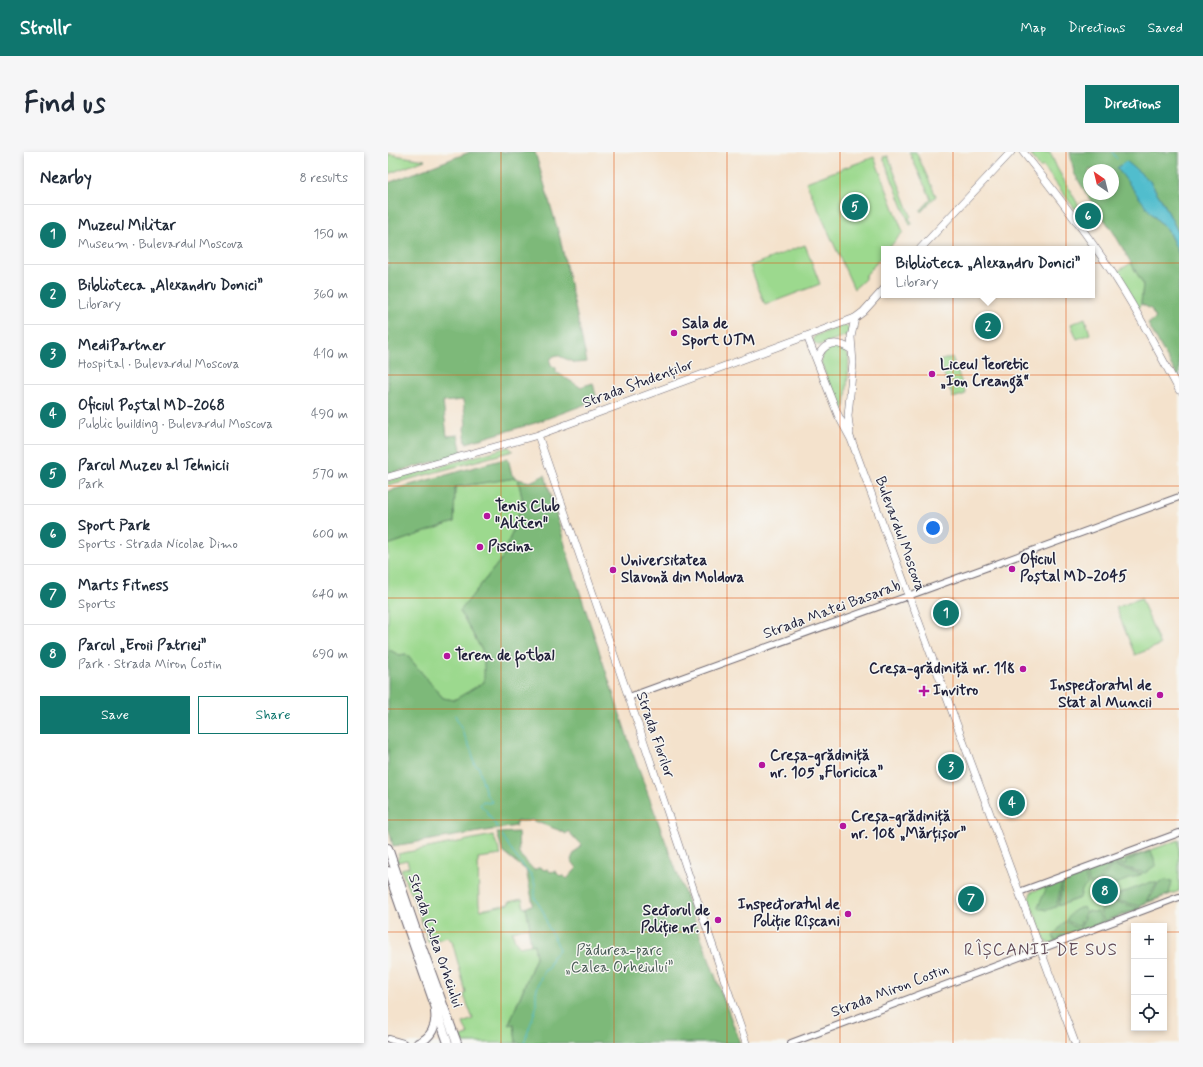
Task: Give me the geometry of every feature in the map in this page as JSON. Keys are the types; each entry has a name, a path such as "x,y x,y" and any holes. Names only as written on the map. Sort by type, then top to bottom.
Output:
{"highway":[{"name":"Strada Calea Orheiului","path":"388,848 448,1043"},
{"name":"Strada Calea Orheiului","path":"388,871 434,997 457,1043"},
{"path":"418,1043 429,1036 433,1029 436,1019 434,997"}],"main road":[{"path":"923,246 1011,152"},
{"path":"1023,152 1093,246"},
{"path":"1095,248 1144,325 1179,390"},
{"name":"Strada Studenților","path":"388,477 538,435 807,336 855,318 863,312 881,292"},
{"name":"Bulevardul Moscova","path":"851,439 848,424 853,363 851,332 855,318"},
{"name":"Bulevardul Moscova","path":"807,336 836,409 851,439 1075,1043"},
{"path":"817,360 822,349 832,344 843,344 852,350"},
{"path":"836,409 842,411 849,408"},
{"name":"Strada Florilor","path":"538,435 629,697 746,1043"}],"street":[{"name":"Strada Matei Basarab","path":"629,697 1179,497"},
{"path":"1019,892 1179,833"},
{"name":"Strada Miron Costin","path":"791,1043 1179,897"},
{"path":"388,1038 395,1043"},
{"path":"388,1038 403,1043"}],"green space":[{"path":"470,152 535,152 560,238 587,362 575,363 557,355 552,357 550,361 551,365 556,368 556,372 580,387 593,383 597,400 535,423 466,443 464,428 466,424 463,400 443,402 447,436 458,435 462,454 388,474 388,183"},
{"path":"909,152 916,152 936,196 921,212 921,210 931,199"},
{"path":"1029,152 1050,152 1057,168 1079,206 1075,209 1043,166 1040,168"},
{"path":"1070,152 1179,152 1179,234 1164,204 1149,180 1151,213 1168,231 1179,254 1179,379 1148,324 1156,318 1151,309 1141,304 1143,284 1114,233 1090,200 1119,200 1119,164 1083,164 1083,188 1074,173"},
{"path":"388,154 425,160 388,174"},
{"path":"888,156 911,216 909,218 912,224 910,225 883,157"},
{"path":"874,157 903,232 891,246 881,246 881,257 865,276 865,279 854,289 806,182"},
{"path":"805,245 820,284 765,305 750,266"},
{"path":"1131,263 1143,284 1141,304 1138,308 1117,272"},
{"path":"1085,318 1090,334 1077,339 1071,324"},
{"path":"843,325 847,326 849,329 847,335 820,345 817,345 814,342 813,339 815,336"},
{"path":"837,347 845,351 848,355 849,364 847,387 845,406 843,409 838,407 821,362 824,353 827,349"},
{"path":"952,357 966,394 953,398 939,361"},
{"path":"509,447 513,451 388,485 388,481"},
{"path":"508,458 512,475 516,478 455,487 454,522 388,545 388,491"},
{"name":"Pădurea-parc „Calea Orheiului”","path":"545,475 570,562 632,751 740,1043 516,1043 514,1024 509,1025 536,957 534,944 531,945 528,928 530,927 526,908 533,904 526,870 503,852 497,833 518,832 519,854 534,870 540,867 544,870 548,869 550,872 555,871 561,877 563,875 567,879 577,868 571,860 581,845 568,831 566,834 531,820 517,821 516,826 393,846 388,826 388,649 399,655 406,654 443,698 454,700 484,682 484,654 460,611 503,557 523,502 518,479 530,482"},
{"path":"516,478 518,479 523,502 503,557 460,611 484,654 485,682 454,700 443,698 406,654 399,655 388,649 388,545 454,522 455,487"},
{"path":"1141,598 1160,645 1135,655 1116,608"},
{"path":"493,835 501,855 478,858 479,904 481,910 509,904 509,902 522,899 524,908 526,908 530,927 512,931 519,947 534,944 536,957 509,1024 514,1023 516,1043 464,1043 461,1037 468,1035 463,1023 473,1019 464,995 466,993 452,941 447,937 430,942 428,941 419,913 401,869 409,867 407,860 398,862 397,859 399,857 398,854"},
{"path":"1179,840 1179,891 1141,905 1140,909 1051,943 1046,942 1029,899 1031,892 1110,862 1114,863"},
{"path":"1151,851 1156,865 1145,873 1115,865 1122,862 1123,865 1126,864 1125,861"},
{"path":"1109,864 1111,865 1096,883 1090,884 1086,872"},
{"path":"1112,866 1142,874 1105,888 1098,884"},
{"path":"1084,873 1088,884 1082,890 1080,898 1058,906 1064,880"},
{"path":"1165,880 1172,881 1169,894 1148,902 1159,882"},
{"path":"1062,881 1056,907 1047,910 1039,909 1038,907 1047,887"},
{"path":"1151,882 1157,883 1145,903 1141,904 1140,906 1109,899 1109,898"},
{"path":"1108,900 1139,908 1104,921 1100,911 1107,905"},
{"path":"1083,907 1086,910 1079,927 1066,920 1074,910"},
{"path":"1088,911 1098,912 1102,922 1081,930 1080,928"},
{"path":"1065,921 1079,931 1059,937 1059,939 1055,941 1053,936"}],"water":[{"path":"1126,161 1149,180 1164,204 1179,234 1179,254 1168,231 1151,213 1119,171 1119,166"}],"waterway":[{"path":"1112,152 1117,159"},
{"path":"455,715 471,750 475,765 479,768 486,794 492,802 488,803 483,801 480,805 485,809 497,827"},
{"path":"502,835 513,853 531,874 535,885 535,898 544,913 548,927 557,943 559,950 552,957 548,969 542,974 536,992 536,1008 524,1043"}],"place":[{"name":"Parcul Muzeu al Tehnicii","path":"855,207"},
{"name":"Sport Park","path":"1088,216"},
{"name":"Biblioteca „Alexandru Donici”","path":"988,326"},
{"name":"Sala de Sport UTM","path":"674,333"},
{"name":"Liceul Teoretic „Ion Creangă“","path":"932,374"},
{"name":"Tenis Club \"Aliten\"","path":"487,516"},
{"name":"Piscina","path":"480,547"},
{"name":"Oficiul Poștal MD-2045","path":"1012,569"},
{"name":"Universitatea Slavonă din Moldova","path":"613,570"},
{"name":"Muzeul Militar","path":"946,613"},
{"name":"Teren de fotbal","path":"447,656"},
{"name":"Creșa-grădiniță nr. 118","path":"1023,669"},
{"name":"Invitro","path":"924,691"},
{"name":"Inspectoratul de Stat al Muncii","path":"1160,695"},
{"name":"Creșa-grădiniță nr. 105 „Floricica”","path":"762,765"},
{"name":"MediPartner","path":"951,767"},
{"name":"Oficiul Poștal MD-2068","path":"1012,803"},
{"name":"Creșa-grădiniță nr. 108 „Mărțișor”","path":"843,826"},
{"name":"Parcul „Eroii Patriei”","path":"1105,891"},
{"name":"Marts Fitness","path":"971,899"},
{"name":"Inspectoratul de Poliție Rîșcani","path":"848,914"},
{"name":"Sectorul de Poliție nr. 1","path":"718,920"}],"district":[{"name":"RÎȘCANII DE SUS","path":"1041,950"}]}
